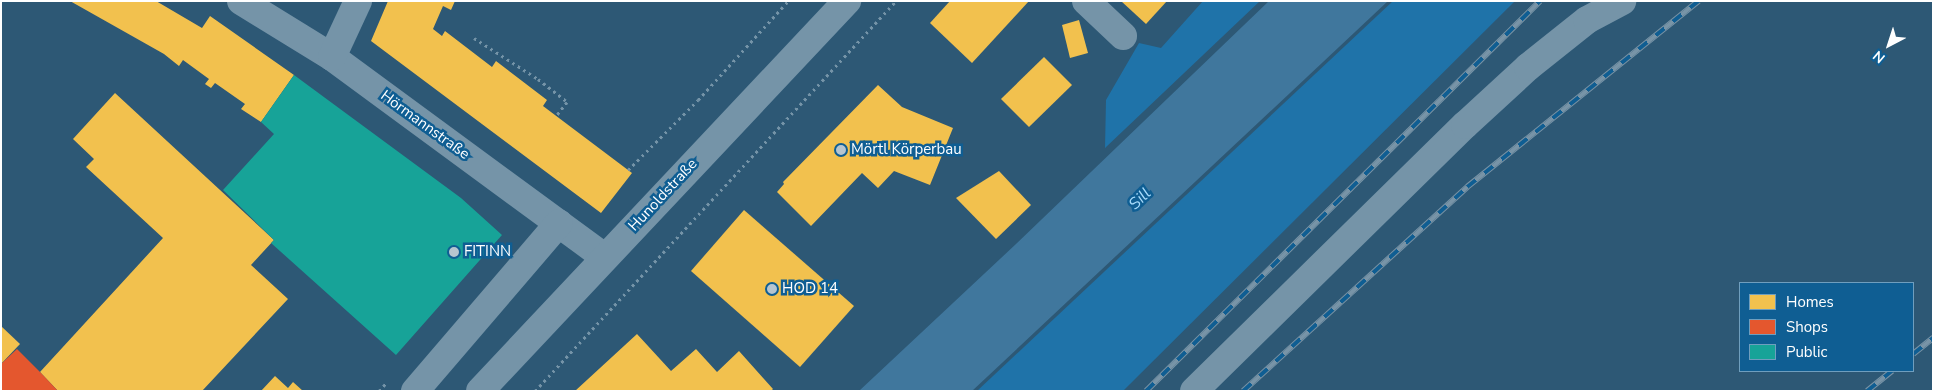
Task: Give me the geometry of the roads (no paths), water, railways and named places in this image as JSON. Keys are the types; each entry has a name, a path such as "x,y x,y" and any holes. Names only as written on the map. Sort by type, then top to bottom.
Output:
{"street":[{"name":"Hörmannstraße","path":"241,1 332,58 604,257"},
{"path":"332,58 358,1"},
{"name":"Hunoldstraße","path":"480,391 604,257 847,1"},
{"path":"1086,1 1123,36"},
{"path":"1194,391 1458,132 1528,67 1587,20 1622,1"},
{"path":"415,391 560,223"}],"water":[{"name":"Sill","path":"1269,1 1388,1 972,391 859,391 1016,244"}],"railway":[{"path":"1146,391 1540,1"},
{"path":"1243,391 1467,187 1698,1"},
{"path":"1914,353 1933,338"},
{"path":"1867,391 1891,372"}],"place":[{"name":"Mörtl Körperbau","path":"841,150"},
{"name":"FITINN","path":"454,252"},
{"name":"HOD 14","path":"772,289"}]}
